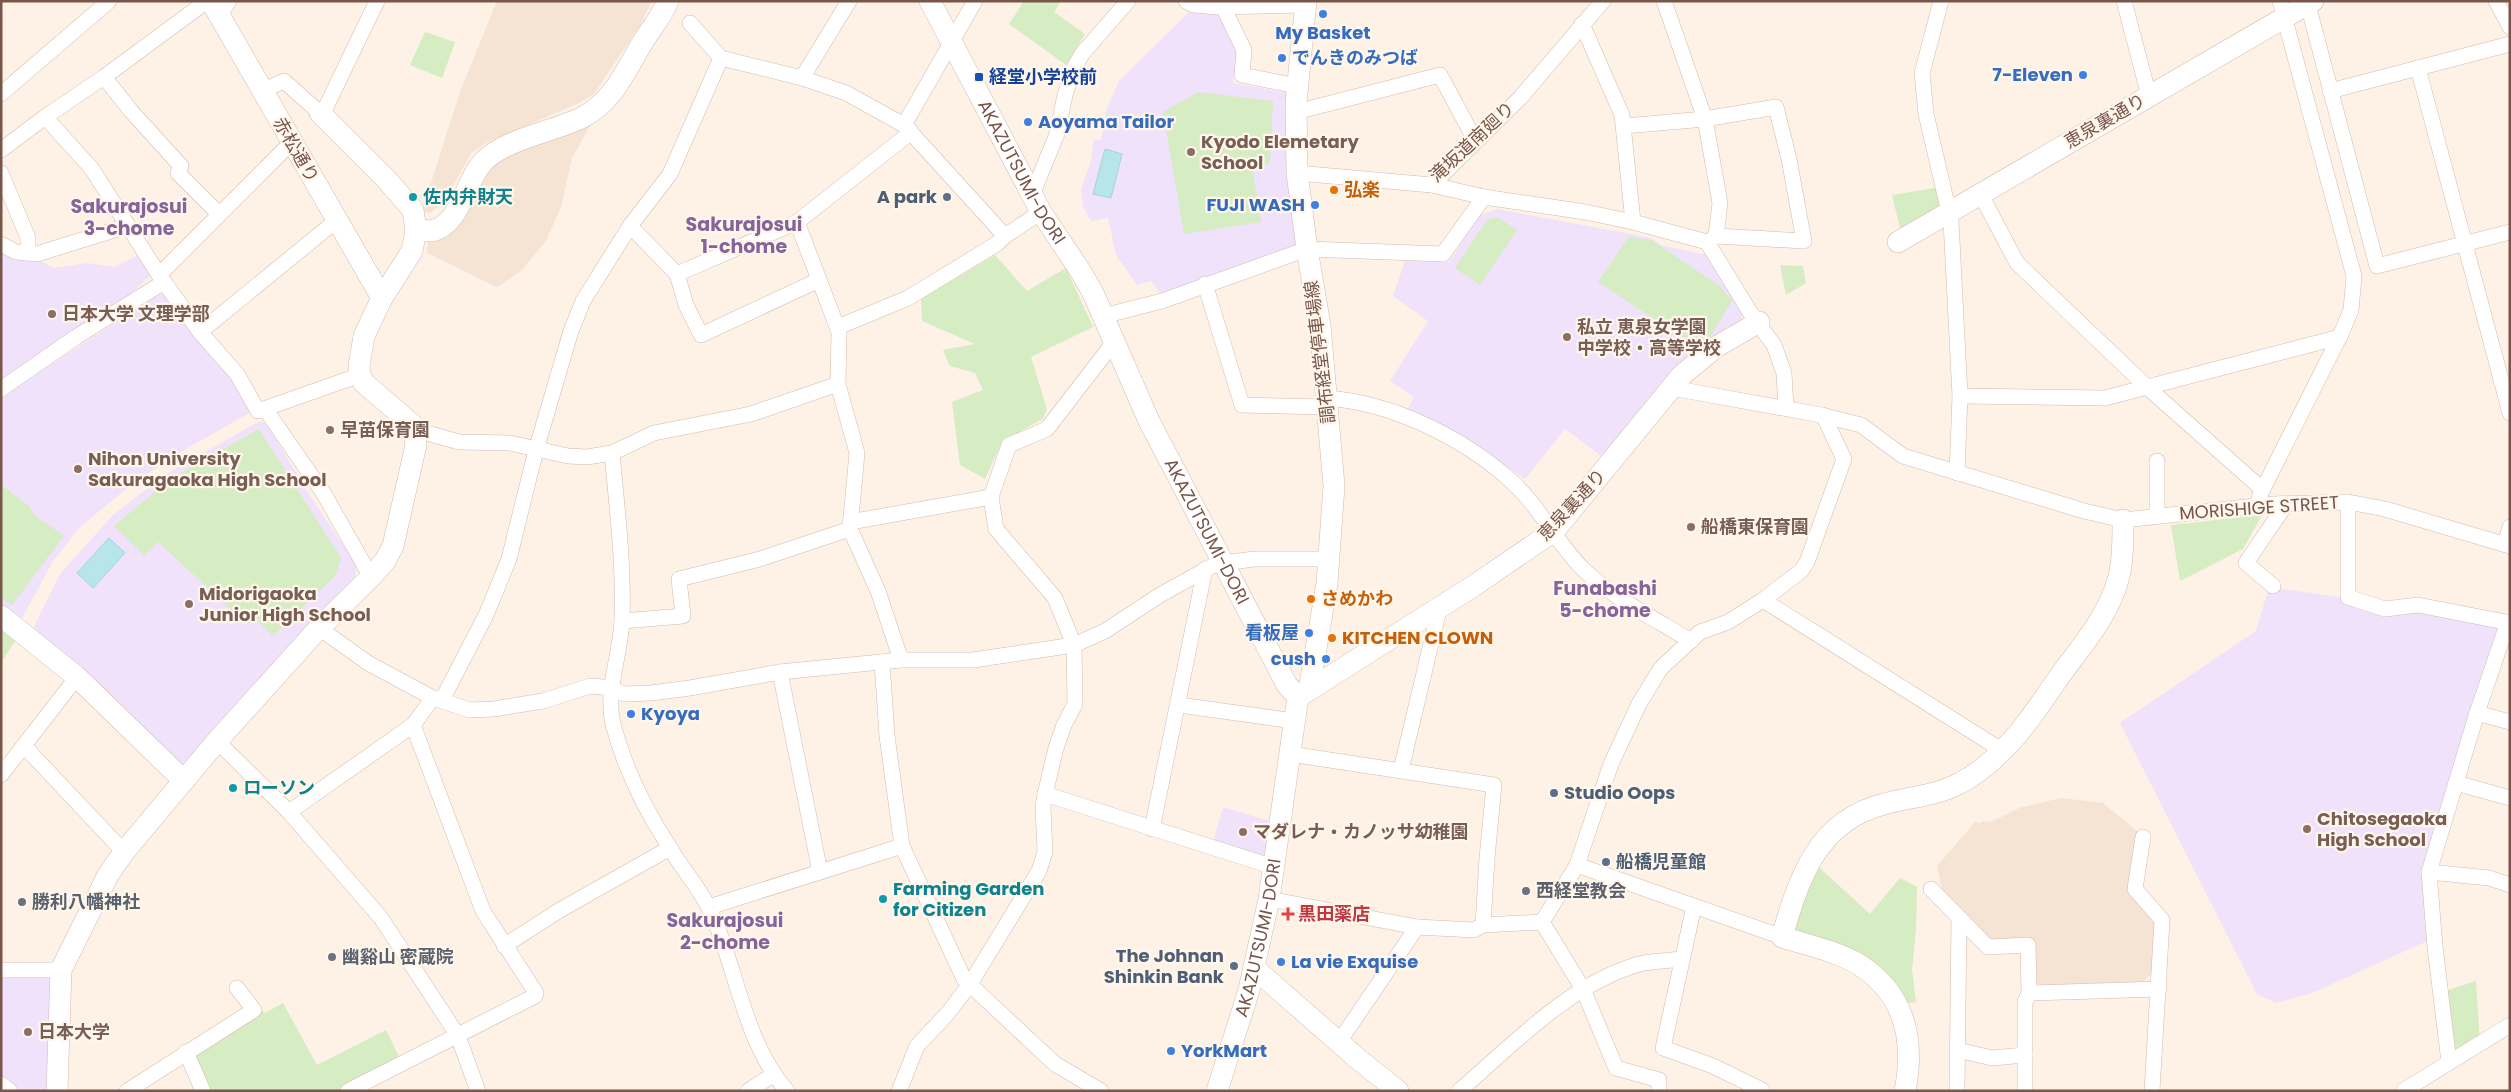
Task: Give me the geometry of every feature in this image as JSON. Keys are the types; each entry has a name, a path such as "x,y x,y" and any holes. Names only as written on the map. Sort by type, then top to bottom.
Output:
{"street":[{"path":"1,94 109,1"},
{"path":"320,113 326,107 377,1"},
{"path":"416,230 432,230 445,224 454,213 483,161 503,148 582,117 598,108 616,87 660,18 668,1"},
{"path":"802,78 849,1"},
{"name":"AKAZUTSUMI-DORI","path":"930,1 1036,204 1081,272 1103,316 1214,566 1287,685 1304,693 1294,721 1269,900 1254,968 1215,1087"},
{"path":"677,274 797,222 859,176 905,137 907,128 951,41 975,1"},
{"path":"838,327 924,289 998,243 1036,204 1057,134 1065,95 1073,70 1082,54 1128,1"},
{"path":"1186,1 1194,5 1306,3"},
{"name":"滝坂道南廻り","path":"1297,172 1432,185 1475,140 1492,128 1520,98 1602,1"},
{"path":"1664,1 1705,119 1720,203 1712,239 1754,317 1774,345 1784,373 1786,408"},
{"path":"1941,1 1922,73 1926,114 1950,211 1960,396 1957,473"},
{"path":"2124,1 2150,96"},
{"path":"2496,1 2510,27"},
{"path":"2309,2 2330,91 2377,266 2510,232"},
{"name":"恵泉裏通り","path":"1898,242 2150,96 2282,9 2309,2"},
{"path":"1225,3 1226,13 1244,50 1242,75 1297,86"},
{"name":"調布経堂停車場線","path":"1304,693 1329,559 1334,486 1320,325 1307,249 1297,172 1297,86 1306,3"},
{"path":"1,150 104,77 216,5"},
{"name":"赤松通り","path":"216,5 262,91 382,298"},
{"path":"2258,506 2257,501 2262,489 2284,451 2340,338 2351,310 2354,276 2282,9"},
{"path":"690,23 721,58 802,78 846,93 907,128 1005,236"},
{"path":"1582,24 1622,115 1633,222"},
{"path":"2330,91 2510,44"},
{"path":"289,812 413,726 437,699 486,615 510,559 536,450 571,331 583,301 630,226 670,174 721,58"},
{"path":"2418,68 2510,413"},
{"path":"1296,112 1440,75 1475,140"},
{"path":"104,77 130,111 181,166 178,173 219,214"},
{"path":"57,1091 61,970 108,875 124,852 217,741 319,628 385,561 393,546 416,445 416,430 409,419 370,390 360,375 359,366 364,336 382,298 412,250 416,230 413,210 387,180 284,80 262,91"},
{"path":"1432,185 1484,197 1584,212 1712,239 1804,241 1776,107 1705,119 1624,126"},
{"path":"45,117 92,169 162,278 200,332 237,374 258,411 266,410 360,375"},
{"path":"1,389 162,278 219,214 292,142"},
{"path":"1,173 28,238 28,253"},
{"path":"1980,193 2017,263 2148,388 2262,489"},
{"path":"1103,316 1162,301 1307,249 1443,254 1484,197"},
{"path":"200,332 337,220"},
{"path":"797,222 818,280 838,327 840,349 838,384 857,453 850,525 878,591 901,660"},
{"path":"1,244 16,252 37,254 127,226"},
{"path":"630,226 677,274 686,305 700,335 818,280"},
{"path":"1205,284 1242,406 1328,402 1382,410 1425,424 1471,451 1510,479 1554,531 1581,567 1616,594 1691,641"},
{"name":"恵泉裏通り","path":"1304,693 1554,531 1682,376 1705,355 1759,322"},
{"path":"1960,396 2105,398 2340,338"},
{"path":"899,1091 917,1046 948,1013 970,984 1038,871 1045,852 1043,807 1045,794 1056,748 1064,725 1075,704 1074,645 1055,598 996,529 992,497 1009,445 1047,429 1114,342"},
{"path":"416,430 459,442 510,444 568,456 587,456 612,453 654,434 751,414 838,384"},
{"path":"1672,388 1823,415 1862,425 1903,456 2084,511 2124,520 2118,580 2107,607 2039,706 2003,750 1976,774 1959,784 1927,795 1866,809 1851,817 1829,834 1810,859 1782,937"},
{"path":"266,410 324,494 371,577"},
{"path":"1542,922 1577,865 1611,764 1639,704 1661,668 1700,632 1728,622 1763,600 1801,571 1807,562 1844,459 1823,415"},
{"path":"612,453 622,584 622,621 611,689 613,722 628,768 670,848 694,880 710,908 727,951 751,1027 773,1076 787,1091"},
{"path":"2157,461 2158,515"},
{"path":"622,621 684,616 679,579 760,559 850,525 992,497"},
{"path":"2348,502 2348,598 2385,609 2418,604 2509,623 2477,713 2429,872 2435,947 2449,1062"},
{"name":"MORISHIGE STREET","path":"2124,520 2158,515 2282,504 2348,502 2385,509 2507,545"},
{"path":"2273,586 2246,563 2282,510 2282,504"},
{"path":"2507,545 2510,527"},
{"path":"319,628 368,663 437,699 470,710 494,709 543,701 590,686 611,689 625,694 651,692 690,688 780,672 901,660 973,660 1074,645 1106,631 1160,595 1214,566 1254,558 1329,559"},
{"path":"1152,829 1179,705 1214,566"},
{"path":"1763,600 2003,750"},
{"path":"1401,770 1440,606"},
{"path":"1,616 77,677 184,781"},
{"path":"882,662 887,736 902,846 964,979 1055,1064 1100,1091"},
{"path":"780,672 820,872"},
{"path":"1,775 77,677"},
{"path":"1179,705 1294,721"},
{"path":"2477,713 2510,722"},
{"path":"348,1091 535,996 536,993 483,911 413,726"},
{"path":"217,741 289,812 381,918 458,1036 478,1091"},
{"path":"24,746 124,852"},
{"path":"1290,754 1494,785 1483,924"},
{"path":"2456,783 2510,798"},
{"path":"1045,794 1274,867"},
{"path":"2143,837 2135,889 2162,920 2152,1091"},
{"path":"710,908 902,846"},
{"path":"504,946 560,910 670,848"},
{"path":"1577,865 1858,964 1883,984 1898,1005 1908,1034 1910,1067 1905,1091"},
{"path":"2429,872 2489,878 2510,885"},
{"path":"1931,889 1988,947 2028,945 2029,993 2025,1002 2025,1091"},
{"path":"1269,900 1417,927 1474,930 1483,924 1542,922"},
{"path":"1694,906 1663,1048 1713,1066 1762,1090"},
{"path":"1957,1091 1959,918"},
{"path":"1542,922 1583,989 1616,1068 1659,1080 1659,1091"},
{"path":"1339,1042 1417,927"},
{"path":"1459,1091 1538,1024 1583,989 1640,964 1681,959"},
{"path":"1254,968 1398,1091"},
{"path":"1,970 61,970"},
{"path":"127,1091 254,1010 237,988"},
{"path":"2029,993 2158,989"},
{"path":"2403,1091 2510,1025"},
{"path":"1958,1050 1992,1058 2025,1056"},
{"path":"186,1052 203,1091"},
{"path":"748,1091 773,1076"},
{"path":"1,1084 10,1091"}],"shaded area":[{"path":"497,1 652,1 639,27 594,94 579,103 488,142 472,152 443,203 430,213 422,211 460,92"},
{"name":"Kyodo Elemetary School","path":"1190,11 1221,13 1237,51 1233,83 1288,93 1299,244 1161,294 1151,281 1137,285 1116,255 1108,218 1091,221 1083,206 1081,189 1090,164 1094,139 1101,140 1107,108 1119,81"},
{"path":"591,124 572,158 561,207 546,241 521,271 497,287 427,253 428,239 490,167 501,158"},
{"name":"私立 恵泉女学園 中学校・高等学校","path":"1497,209 1651,238 1661,245 1706,255 1742,314 1742,320 1689,353 1601,456 1565,429 1525,479 1474,443 1407,410 1414,397 1390,381 1428,321 1393,296 1405,261 1449,262 1479,216"},
{"name":"日本大学 文理学部","path":"1,249 36,259 54,268 87,263 114,267 139,255 150,276 127,297 1,380"},
{"name":"Nihon University Sakuragaoka High School","path":"159,294 166,295 233,379 251,412 177,454 132,484 79,528 53,561 22,618 1,604 1,397"},
{"name":"Midorigaoka Junior High School","path":"260,421 267,424 309,494 357,566 355,578 180,767 33,629 60,574 113,515 166,474"},
{"name":"Chitosegaoka High School","path":"2269,587 2417,608 2504,625 2427,873 2432,939 2312,993 2276,1003 2257,994 2120,723 2256,631"},
{"path":"2061,798 2103,803 2138,832 2131,893 2156,920 2152,973 2143,982 2042,988 2035,980 2035,945 1994,944 1943,893 1937,866 1976,821 1979,824 1983,821 1991,822 2019,808"},
{"name":"マダレナ・カノッサ幼稚園","path":"1223,807 1273,822 1264,856 1213,842"},
{"name":"日本大学","path":"1,976 50,977 58,985 49,1091 17,1091 1,1079"}],"green space":[{"path":"1024,1 1061,1 1054,12 1085,34 1066,65 1009,24"},
{"path":"425,32 455,42 442,78 410,65"},
{"path":"1198,92 1273,101 1270,163 1252,166 1261,222 1184,234 1163,112"},
{"path":"1940,187 1940,207 1900,228 1892,195"},
{"path":"1497,217 1517,230 1480,285 1455,268 1487,220"},
{"path":"1629,237 1651,240 1720,286 1732,301 1710,337 1693,344 1598,282"},
{"path":"995,255 1027,291 1066,268 1093,327 1031,357 1047,409 1043,419 1003,440 985,479 960,465 952,402 983,390 975,373 950,366 943,350 975,344 922,321 921,299"},
{"path":"1780,265 1803,266 1806,283 1786,295"},
{"path":"259,429 341,558 336,575 273,636 255,618 248,625 158,542 144,555 114,526 172,478"},
{"path":"1,485 30,507 33,514 64,536 12,605 1,597"},
{"path":"2262,515 2243,549 2180,581 2171,525"},
{"path":"1,624 18,636 1,663"},
{"path":"1811,860 1870,914 1900,878 1917,887 1916,929 1912,969 1916,1002 1901,1004 1885,983 1785,936"},
{"path":"2476,981 2480,1042 2450,1059 2442,992"},
{"path":"283,1003 317,1065 386,1030 401,1061 342,1091 206,1091 188,1054 262,1010 265,1013"}],"water":[{"path":"1105,149 1122,154 1111,198 1093,194"},
{"path":"109,538 125,553 93,588 77,573"}],"place":[{"name":"My Basket","path":"1323,14"},
{"name":"でんきのみつば","path":"1282,58"},
{"name":"7-Eleven","path":"2083,75"},
{"name":"経堂小学校前","path":"979,77"},
{"name":"Aoyama Tailor","path":"1028,122"},
{"name":"Kyodo Elemetary School","path":"1191,152"},
{"name":"弘楽","path":"1334,190"},
{"name":"佐内弁財天","path":"413,197"},
{"name":"A park","path":"947,197"},
{"name":"FUJI WASH","path":"1315,205"},
{"name":"日本大学 文理学部","path":"52,314"},
{"name":"私立 恵泉女学園 中学校・高等学校","path":"1567,337"},
{"name":"早苗保育園","path":"330,430"},
{"name":"Nihon University Sakuragaoka High School","path":"78,469"},
{"name":"船橋東保育園","path":"1691,527"},
{"name":"さめかわ","path":"1311,599"},
{"name":"Midorigaoka Junior High School","path":"189,604"},
{"name":"看板屋","path":"1309,633"},
{"name":"KITCHEN CLOWN","path":"1332,638"},
{"name":"cush","path":"1326,659"},
{"name":"Kyoya","path":"631,714"},
{"name":"ローソン","path":"233,788"},
{"name":"Studio Oops","path":"1554,793"},
{"name":"Chitosegaoka High School","path":"2307,829"},
{"name":"マダレナ・カノッサ幼稚園","path":"1243,832"},
{"name":"船橋児童館","path":"1606,862"},
{"name":"西経堂教会","path":"1526,891"},
{"name":"Farming Garden for Citizen","path":"883,899"},
{"name":"勝利八幡神社","path":"22,902"},
{"name":"黒田薬店","path":"1288,914"},
{"name":"幽谿山 密蔵院","path":"332,957"},
{"name":"La vie Exquise","path":"1281,962"},
{"name":"The Johnan Shinkin Bank","path":"1234,966"},
{"name":"日本大学","path":"28,1032"},
{"name":"YorkMart","path":"1171,1051"}],"district":[{"name":"Sakurajosui 3-chome","path":"129,217"},
{"name":"Sakurajosui 1-chome","path":"744,235"},
{"name":"Funabashi 5-chome","path":"1605,599"},
{"name":"Sakurajosui 2-chome","path":"725,931"}]}
